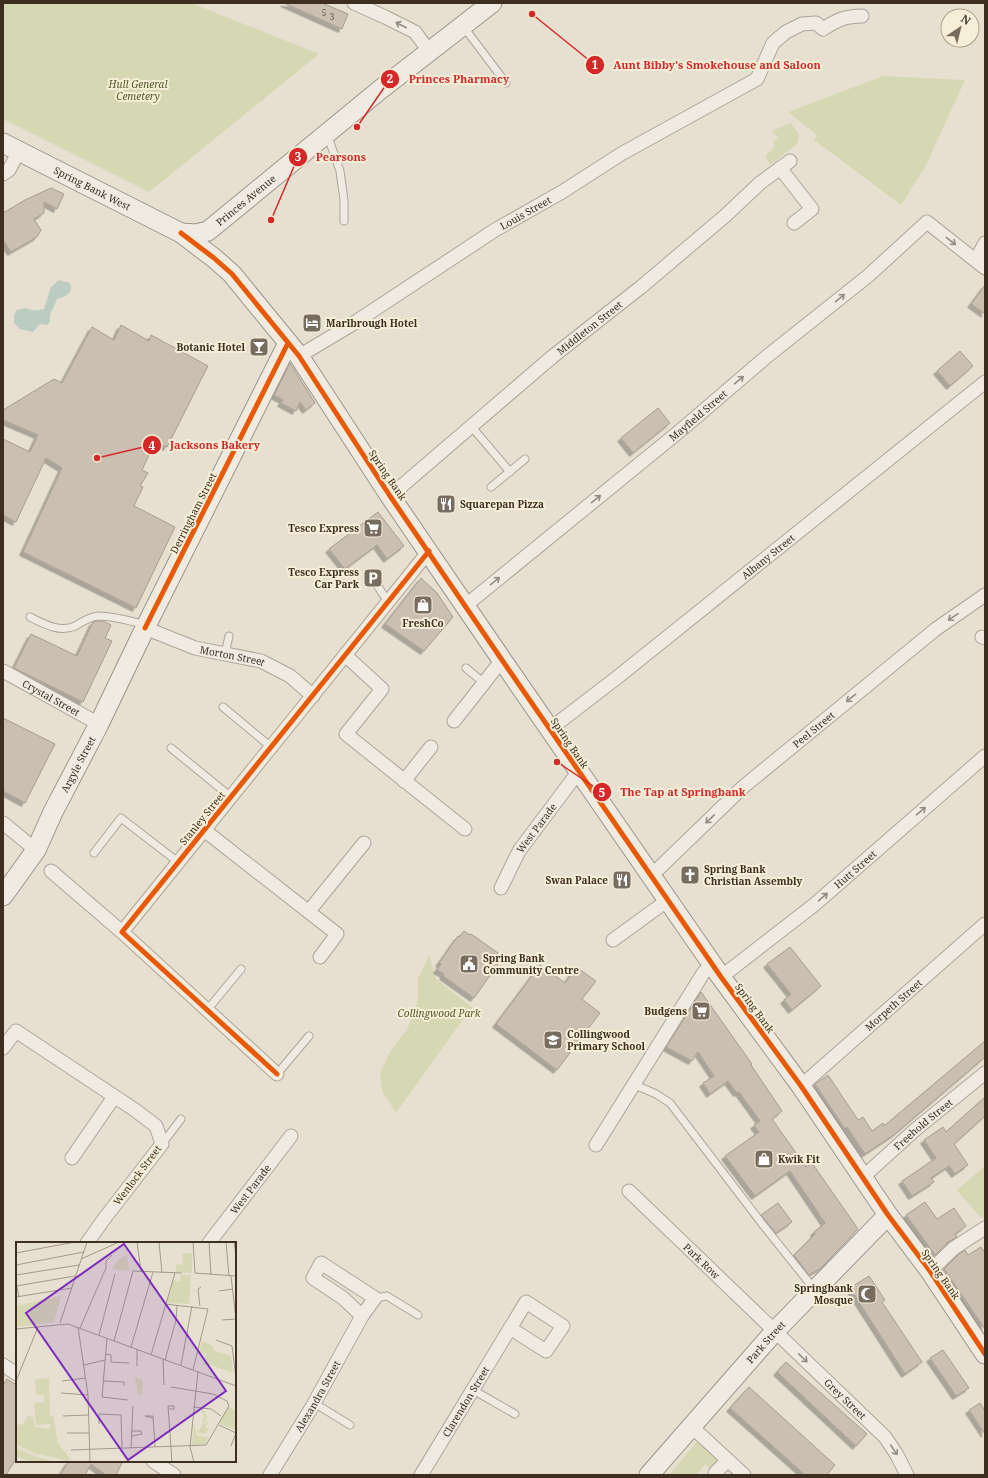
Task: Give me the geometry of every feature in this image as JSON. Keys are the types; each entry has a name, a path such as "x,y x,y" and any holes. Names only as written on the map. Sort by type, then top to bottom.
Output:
{"street":[{"path":"354,3 415,32 429,51"},
{"name":"Princes Avenue","path":"181,233 196,234 208,231 429,51 492,3"},
{"name":"Louis Street","path":"294,350 351,325 495,230 562,192 621,154 756,79 773,43 786,32 802,24 816,23 823,29 839,19 852,16 862,16"},
{"path":"3,174 9,170 11,147"},
{"name":"Spring Bank West","path":"11,147 181,233"},
{"name":"Middleton Street","path":"390,496 552,357 641,288 725,216 760,183 785,164 812,209 794,223"},
{"name":"Mayfield Street","path":"465,606 668,440 765,358 868,276 927,222 980,264"},
{"name":"Spring Bank","path":"208,231 205,241 214,258"},
{"name":"Spring Bank","path":"181,233 232,274 294,350 390,496 502,660 717,971 801,1086 888,1215 930,1271 985,1354"},
{"path":"980,264 985,243"},
{"name":"Derringham Street","path":"146,626 294,350"},
{"name":"Albany Street","path":"550,729 619,676 985,382"},
{"name":"Stanley Street","path":"122,932 429,552"},
{"name":"Peel Street","path":"651,876 743,787 936,629 985,595"},
{"name":"Morton Street","path":"146,626 195,648 261,661 290,676 313,696"},
{"name":"Argyle Street","path":"3,896 36,850 53,812 99,724 146,626"},
{"path":"346,655 382,689 346,734 465,829"},
{"path":"454,721 502,660"},
{"name":"Crystal Street","path":"3,671 99,724"},
{"path":"404,781 431,747"},
{"name":"Hutt Street","path":"596,1145 704,972 717,971 793,921 814,905 985,756"},
{"name":"West Parade","path":"501,888 519,851 579,771"},
{"path":"3,823 36,850"},
{"path":"204,830 337,934 320,957"},
{"path":"309,911 364,843"},
{"path":"51,871 208,1009 277,1074"},
{"path":"613,940 668,900"},
{"name":"Morpeth Street","path":"801,1086 985,924"},
{"name":"Wenlock Street","path":"3,1048 16,1031 156,1126 162,1144 88,1242"},
{"name":"Freehold Street","path":"863,1177 916,1129 985,1073"},
{"path":"72,1158 114,1097"},
{"name":"West Parade","path":"210,1242 291,1136"},
{"name":"Park Row","path":"630,1191 775,1330"},
{"name":"Park Street","path":"649,1475 775,1330 888,1215"},
{"path":"930,1271 954,1248 985,1228"},
{"path":"362,1316 343,1298 313,1278 321,1263 375,1298"},
{"name":"Alexandra Street","path":"270,1475 314,1403 362,1316 375,1298"},
{"name":"Clarendon Street","path":"421,1475 474,1390 510,1328"},
{"name":"Grey Street","path":"775,1330 885,1436 907,1475"},
{"path":"691,1426 744,1475"},
{"path":"715,1473 728,1460"},
{"path":"154,1462 174,1475"}],"lane":[{"path":"463,26 506,83"},
{"path":"327,134 340,171 344,200 344,221"},
{"path":"471,426 510,472"},
{"path":"491,488 524,459"},
{"path":"377,585 388,602"},
{"path":"30,617 44,624 61,628 73,627 98,616 119,618 146,626"},
{"path":"225,654 229,636"},
{"path":"466,668 484,683"},
{"path":"223,708 271,747"},
{"path":"171,748 231,797"},
{"path":"94,853 121,818 178,862"},
{"path":"208,1009 241,969"},
{"path":"277,1074 309,1036"},
{"path":"634,1084 670,1102 767,1231 815,1290"},
{"path":"162,1144 181,1119"},
{"path":"375,1298 387,1296 418,1315"},
{"path":"474,1390 515,1414"},
{"path":"314,1403 350,1425"}],"green space":[{"name":"Hull General Cemetery","path":"3,3 191,3 319,54 149,192 3,119"},
{"path":"883,76 965,80 926,165 901,205 814,140 817,135 788,112"},
{"path":"791,123 799,135 797,144 770,165 765,156 775,146 773,142 778,138 772,131"},
{"name":"Collingwood Park","path":"429,955 436,979 472,1007 396,1113 382,1091 380,1073 391,1050 407,1030 418,1000 418,979"},
{"path":"985,1166 985,1218 980,1217 957,1190"},
{"path":"699,1439 719,1458 718,1461 711,1469 705,1464 696,1475 669,1475"}],"shaded area":[{"path":"59,280 70,283 71,289 66,296 57,299 50,315 50,322 47,325 40,324 33,332 20,329 14,323 14,315 17,310 25,308 30,310 44,309 51,287"}],"building":[{"path":"284,3 322,3 348,14 342,29"},
{"path":"51,188 64,194 57,209 44,202 44,213 34,219 41,230 37,237 11,252 3,240 3,213 25,200"},
{"path":"985,285 985,314 971,304"},
{"path":"121,325 149,341 151,335 208,366 167,447 155,442 142,470 148,473 140,486 143,487 134,506 175,527 136,608 23,552 62,468 46,458 16,522 3,515 3,439 30,452 38,435 3,420 3,410 54,379 62,383 92,327 114,340"},
{"path":"960,351 973,366 950,386 937,371"},
{"path":"290,363 315,403 306,410 300,402 296,411 281,403 283,400 274,395"},
{"path":"658,408 670,423 633,453 621,438"},
{"name":"Tesco Express","path":"378,512 404,546 387,559 377,545 345,569 329,549"},
{"name":"FreshCo","path":"421,578 437,593 453,617 424,651 385,624"},
{"path":"103,621 111,625 105,638 112,641 83,702 14,668 31,634 77,656 93,622"},
{"path":"3,718 55,744 25,803 3,791"},
{"name":"Spring Bank Community Centre","path":"464,931 470,935 471,934 498,953 496,956 501,960 474,998 437,970 441,964 439,963 458,936 459,937"},
{"path":"790,947 821,986 792,1010 784,1000 791,994 767,964"},
{"name":"Collingwood Primary School","path":"540,965 565,983 576,967 596,981 582,999 600,1013 557,1070 496,1024"},
{"path":"701,992 752,1064 751,1065 782,1111 772,1119 806,1167 812,1163 858,1229 821,1268 809,1275 794,1255 815,1234 814,1232 825,1223 790,1171 755,1196 725,1156 759,1132 754,1125 760,1121 739,1092 737,1093 728,1081 710,1094 703,1083 714,1076 698,1052 692,1061 666,1047"},
{"path":"985,1041 985,1057 895,1134 865,1154 847,1127 845,1129 815,1084 828,1075 858,1120 863,1117 872,1131 883,1123 884,1126"},
{"path":"985,1097 985,1116 954,1144 968,1165 955,1174 949,1166 931,1178 934,1182 912,1196 902,1181 936,1158 924,1140 943,1127 946,1132"},
{"path":"925,1202 937,1219 954,1208 966,1226 955,1234 957,1237 948,1242 935,1255 906,1215"},
{"path":"778,1203 792,1222 776,1233 761,1215"},
{"path":"981,1247 985,1253 985,1329 944,1269 965,1250 968,1255"},
{"path":"869,1276 885,1300 882,1302 922,1362 905,1374 850,1288"},
{"path":"943,1350 969,1388 956,1396 930,1358"},
{"path":"786,1362 867,1434 856,1446 777,1372"},
{"path":"7,1379 16,1384 16,1459 6,1475 3,1475 3,1385"},
{"path":"749,1387 835,1465 827,1475 805,1475 730,1408"},
{"path":"980,1403 985,1411 985,1434 969,1410"},
{"path":"68,1462 122,1462 116,1475 106,1475 91,1464 85,1475 60,1475"}],"cycle path":[{"path":"181,233 232,274 299,356 390,496 502,660 721,977 801,1086 888,1215 930,1271 985,1354"},
{"path":"145,628 288,343"},
{"path":"277,1074 122,932 429,551"}],"place":[{"name":"Aunt Bibby's Smokehouse and Saloon","path":"532,14"},
{"name":"Princes Pharmacy","path":"357,127"},
{"name":"Pearsons","path":"271,220"},
{"name":"Marlbrough Hotel","path":"312,323"},
{"name":"Botanic Hotel","path":"259,347"},
{"name":"Jacksons Bakery","path":"97,458"},
{"name":"Squarepan Pizza","path":"446,504"},
{"name":"Tesco Express","path":"373,528"},
{"name":"Tesco Express Car Park","path":"373,578"},
{"name":"FreshCo","path":"423,605"},
{"name":"The Tap at Springbank","path":"557,762"},
{"name":"Spring Bank Christian Assembly","path":"690,875"},
{"name":"Swan Palace","path":"622,880"},
{"name":"Spring Bank Community Centre","path":"469,964"},
{"name":"Budgens","path":"701,1011"},
{"name":"Collingwood Primary School","path":"553,1040"},
{"name":"Kwik Fit","path":"764,1159"},
{"name":"Springbank Mosque","path":"867,1294"}]}
